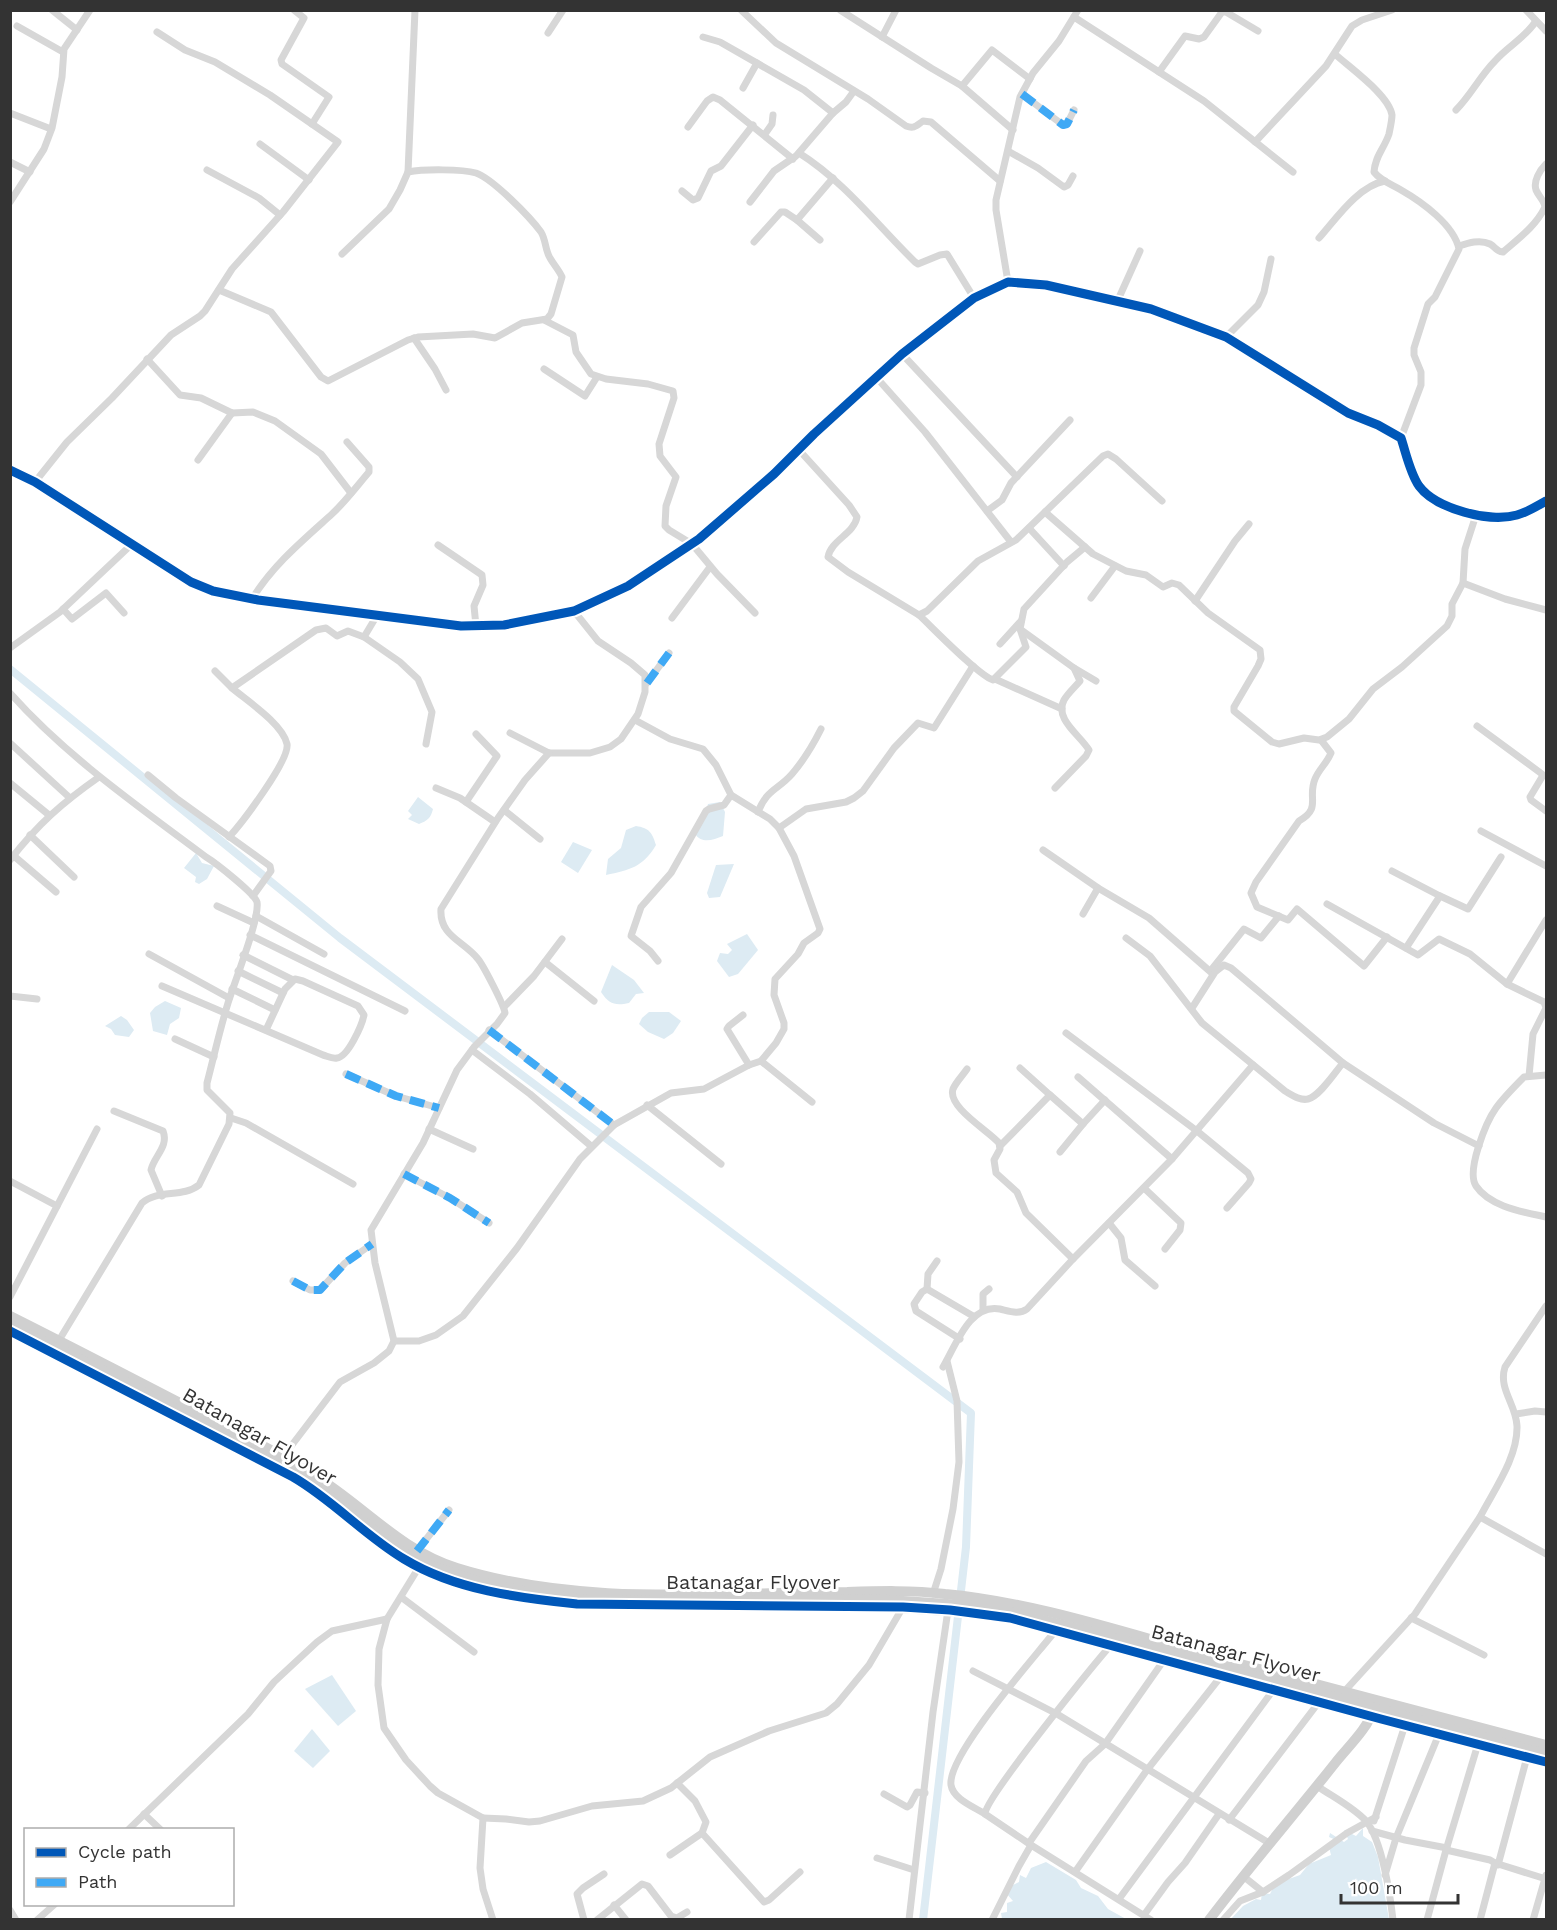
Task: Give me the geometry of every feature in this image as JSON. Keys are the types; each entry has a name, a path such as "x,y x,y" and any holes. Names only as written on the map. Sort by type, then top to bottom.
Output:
{"street":[{"path":"52,10 77,30"},
{"path":"10,202 44,149 51,129 62,77 63,52 90,10"},
{"path":"294,10 304,18 282,64 329,97 312,124"},
{"path":"342,254 389,209 408,172 415,10"},
{"path":"548,33 563,10"},
{"path":"741,10 776,43 911,128 923,121 931,122 1000,181"},
{"path":"840,10 962,86 1013,130"},
{"path":"882,37 896,10"},
{"path":"1256,141 1326,66 1355,22 1392,10"},
{"path":"1527,10 1546,30"},
{"path":"1159,72 1185,36 1199,39 1204,37 1222,12 1227,12 1258,32"},
{"path":"1008,282 996,210 997,193 1022,94 1076,14 1204,101 1293,172"},
{"path":"1456,110 1492,63 1526,35 1536,21"},
{"path":"17,26 63,52"},
{"path":"35,482 67,442 112,398 147,359 171,335 200,316 232,269 280,215 338,142 270,94 215,62 185,50 157,32"},
{"path":"703,37 720,42 804,90 833,112"},
{"path":"962,86 992,50 1030,79"},
{"path":"1335,54 1384,98 1392,115 1383,149 1375,159 1374,172 1426,207 1456,237 1459,246 1456,258 1435,297 1428,304 1413,352 1422,378 1420,390 1401,438 1416,482 1421,489 1445,505 1476,515 1497,518 1517,515 1546,501"},
{"path":"743,88 757,63"},
{"path":"750,202 774,171 796,156 854,91"},
{"path":"1022,94 1063,125 1067,124 1074,111"},
{"path":"688,127 706,101 713,98 720,100 796,156 833,178 915,262 918,264 944,254 949,256 974,298"},
{"path":"10,113 51,129"},
{"path":"765,134 772,124 773,115"},
{"path":"682,191 693,200 698,198 711,171 721,166 753,125"},
{"path":"260,144 309,180"},
{"path":"1008,150 1064,187 1068,185 1073,176"},
{"path":"10,162 30,172"},
{"path":"1459,246 1477,242 1490,244 1497,252 1503,252 1521,237 1541,216 1545,207 1536,190 1536,179 1546,164"},
{"path":"207,170 259,198 280,215"},
{"path":"219,290 271,312 321,377 328,381 401,342 414,338 473,334 495,338 522,323 544,320 551,314 562,277 549,257 543,237 537,228 498,187 476,173 441,170 408,172"},
{"path":"797,220 833,178"},
{"path":"1319,238 1350,203 1374,183 1385,181"},
{"path":"754,242 782,212 797,220 820,240"},
{"path":"1118,302 1140,251"},
{"path":"1226,337 1258,305 1264,292 1271,259"},
{"path":"10,470 35,482 202,588 252,599 376,617 476,626 504,625 574,611 628,586 692,544 774,474 902,354 974,298 1008,282 1046,285 1151,309 1226,337 1348,413 1378,425 1401,438"},
{"path":"544,320 573,335 576,352 589,371 597,377 648,384 673,391 674,398 659,444 660,456 676,477 666,506 664,520 669,530 692,544 710,567 755,613"},
{"path":"414,338 446,390"},
{"path":"902,354 1017,477"},
{"path":"147,359 180,395 201,398 232,413 253,412 275,421 321,454 351,493"},
{"path":"544,369 585,396 597,377"},
{"path":"876,377 925,432 1011,542"},
{"path":"198,460 232,413"},
{"path":"987,511 1002,500 1008,487 1070,420"},
{"path":"252,599 262,582 281,561 304,537 335,511 370,470 347,442"},
{"path":"799,450 849,505 856,517 853,526 830,550 828,557 848,572 919,615 991,680 995,679 1062,709"},
{"path":"919,615 927,611 978,561 1011,542 1029,528 1108,454 1162,501"},
{"path":"1045,512 1093,554 1115,566 1132,573 1143,573 1163,587 1177,583 1227,628 1257,648 1262,654 1258,666 1234,706 1235,714 1275,744 1304,738 1321,740 1349,719 1373,689 1402,667 1448,626 1452,616 1452,604 1463,583 1465,549 1476,515"},
{"path":"1195,601 1249,524"},
{"path":"1029,528 1064,566"},
{"path":"10,648 63,609 132,544"},
{"path":"438,545 482,575 483,585 474,606 476,626"},
{"path":"995,679 1026,647 1020,629 1026,606 1084,547"},
{"path":"1091,598 1115,566"},
{"path":"672,618 710,567"},
{"path":"1463,583 1505,599 1546,610"},
{"path":"63,609 72,619 106,593 124,613"},
{"path":"510,733 549,753 590,753 610,747 621,739 635,720 645,692 645,675 598,641 574,611"},
{"path":"364,637 376,617"},
{"path":"1000,644 1021,621"},
{"path":"232,688 316,630 326,628 337,636 348,630 364,637 400,662 418,679 432,712 426,744"},
{"path":"1020,629 1096,681"},
{"path":"646,683 669,653"},
{"path":"779,828 806,809 846,802 854,798 863,790 894,748 918,723 934,728 973,666"},
{"path":"1055,788 1089,750 1082,738 1070,729 1062,714 1063,701 1080,681 1074,668"},
{"path":"215,671 280,729 287,744 284,759 247,818 229,837"},
{"path":"10,693 33,718 99,777 219,866 253,896 257,904 255,920 229,998 207,1083 207,1090 227,1107 231,1118 199,1185 189,1191 146,1200 142,1203 52,1352"},
{"path":"394,1341 419,1341 436,1335 463,1316 517,1248 592,1145 612,1126 671,1093 704,1089 749,1065 762,1061 784,1029 774,995 775,979 798,954 804,943 820,929 794,856 779,828 730,795 716,765 703,749 670,739 635,720"},
{"path":"1477,726 1542,774 1530,800 1546,811"},
{"path":"758,812 767,794 794,772 821,729"},
{"path":"466,802 497,756 476,734"},
{"path":"1321,740 1330,753 1314,782 1313,807 1308,816 1299,821 1256,882 1251,893 1257,907 1288,920 1297,909 1364,966 1387,937"},
{"path":"10,743 70,798"},
{"path":"275,1467 340,1383 374,1363 389,1351 394,1341 372,1244 371,1230 429,1129 457,1070 505,1013 478,959 447,932 441,915 444,902 495,822 549,753"},
{"path":"148,775 270,866 271,871 253,896"},
{"path":"56,892 12,858 49,815 99,777"},
{"path":"10,783 49,815"},
{"path":"435,788 466,802 495,822"},
{"path":"658,961 650,951 631,936 639,910 671,873 706,811 709,808 724,805 730,795"},
{"path":"504,810 540,839"},
{"path":"1481,831 1546,866"},
{"path":"30,835 74,878"},
{"path":"1043,850 1098,888 1149,918 1211,973"},
{"path":"1392,871 1468,909 1501,857"},
{"path":"1083,914 1098,888"},
{"path":"1407,948 1440,896"},
{"path":"1327,904 1418,955 1439,939 1470,954 1507,984 1544,1002 1546,1005 1533,1034 1529,1076"},
{"path":"218,906 255,920 324,954"},
{"path":"1192,1008 1211,973 1244,929 1261,938 1279,916"},
{"path":"1507,984 1546,920"},
{"path":"250,935 405,1011"},
{"path":"1126,938 1150,956 1202,1023 1285,1091 1300,1099 1308,1099 1317,1094 1343,1063"},
{"path":"504,1007 545,962 562,939"},
{"path":"149,954 229,998"},
{"path":"162,986 331,1058 345,1055 363,1019 361,1008 303,981 293,980 243,955"},
{"path":"545,962 594,1001"},
{"path":"1211,973 1224,965 1231,968 1343,1063 1434,1124 1479,1146"},
{"path":"238,971 284,993"},
{"path":"266,1030 289,983 293,980"},
{"path":"232,988 275,1010"},
{"path":"10,996 37,999"},
{"path":"743,1015 727,1029 749,1065"},
{"path":"488,1031 612,1126"},
{"path":"1066,1034 1197,1131 1250,1176 1249,1183 1227,1208"},
{"path":"176,1039 214,1057"},
{"path":"473,1049 592,1145"},
{"path":"762,1061 812,1102"},
{"path":"930,1609 939,1593 959,1462 957,1401 945,1364 973,1316 983,1309 994,1308 1023,1312 1172,1159 1253,1065"},
{"path":"1020,1068 1083,1124"},
{"path":"968,1069 954,1087 952,1096 970,1119 1000,1146"},
{"path":"346,1074 396,1096 439,1108"},
{"path":"1546,1075 1524,1077 1497,1107 1490,1117 1479,1146 1473,1175 1474,1185 1484,1195 1506,1206 1546,1217"},
{"path":"1078,1077 1172,1159"},
{"path":"1050,1095 1000,1146 994,1160 996,1173 1017,1192 1026,1213 1074,1259"},
{"path":"1060,1152 1105,1100"},
{"path":"648,1105 721,1164"},
{"path":"114,1111 163,1131 164,1144 151,1170 162,1196"},
{"path":"231,1118 246,1123 353,1184"},
{"path":"10,1297 97,1129"},
{"path":"429,1129 473,1149"},
{"path":"404,1174 450,1198 489,1223"},
{"path":"10,1181 57,1206"},
{"path":"1143,1188 1181,1223 1180,1230 1165,1250"},
{"path":"1109,1223 1121,1238 1125,1260 1155,1286"},
{"path":"293,1281 310,1290 320,1290 345,1263 372,1244"},
{"path":"927,1289 928,1274 937,1261"},
{"path":"927,1289 973,1316"},
{"path":"927,1289 922,1292 914,1304 916,1311 960,1339"},
{"path":"983,1309 983,1293 989,1289"},
{"path":"1339,1707 1342,1691 1411,1618 1480,1517 1510,1458 1517,1427 1516,1414 1503,1386 1502,1375 1546,1306"},
{"path":"10,1316 283,1457 332,1486 379,1525 417,1551 457,1568 546,1588 580,1592 671,1594 896,1591 976,1598 1114,1630 1546,1745"},
{"name":"Batanagar Flyover","path":"10,1325 110,1374 294,1472 332,1497 406,1554 455,1575 532,1593 591,1600 874,1599 976,1606 1086,1631 1546,1754"},
{"path":"10,1331 275,1467 319,1494 382,1545 433,1574 466,1585 577,1605 903,1607 1010,1618 1546,1762"},
{"path":"1516,1414 1546,1412"},
{"path":"417,1551 449,1510"},
{"path":"1480,1517 1546,1554"},
{"path":"419,1567 387,1619 379,1649 377,1672 384,1728 406,1760 438,1793 483,1818 529,1822 592,1806 643,1801 664,1793 710,1757 769,1731 826,1713 837,1704 869,1665 903,1607"},
{"path":"401,1597 474,1652"},
{"path":"909,1920 933,1712 949,1610"},
{"path":"1411,1618 1484,1655"},
{"path":"130,1828 248,1714 274,1682 317,1642 332,1631 387,1619"},
{"path":"1056,1630 1009,1689 959,1758 951,1785 959,1798 1147,1917 1168,1882 1185,1863 1219,1814"},
{"path":"985,1814 986,1807 1110,1646"},
{"path":"992,1920 1030,1844 1086,1761 1105,1744 1164,1660"},
{"path":"973,1671 1056,1714 1269,1843"},
{"path":"1075,1872 1147,1770 1222,1675"},
{"path":"1119,1899 1274,1689"},
{"path":"1209,1920 1372,1717 1376,1700"},
{"path":"1229,1820 1318,1702"},
{"path":"1370,1828 1376,1817 1405,1725"},
{"path":"1385,1877 1396,1838 1438,1734"},
{"path":"1427,1920 1478,1744"},
{"path":"1480,1920 1527,1756"},
{"path":"670,1855 702,1833 706,1826 706,1820 694,1801 677,1783"},
{"path":"1317,1786 1359,1814 1370,1828 1379,1850 1393,1920"},
{"path":"884,1794 907,1807 916,1792 925,1793"},
{"path":"144,1814 159,1828"},
{"path":"483,1818 480,1868 483,1889 493,1920"},
{"path":"1223,1920 1240,1900 1263,1892 1347,1833 1370,1828 1396,1838 1490,1860 1546,1878 1533,1920"},
{"path":"702,1833 764,1902 800,1872"},
{"path":"877,1858 914,1870"},
{"path":"584,1920 577,1894 604,1874"},
{"path":"1243,1876 1263,1892"},
{"path":"597,1920 645,1884 671,1916 677,1918 687,1912"},
{"path":"614,1905 626,1920"},
{"path":"37,1920 54,1906"},
{"path":"10,1910 16,1920"}],"shaded area":[{"path":"418,797 433,809 428,819 419,824 408,819 412,815 408,811"},
{"path":"720,802 725,812 723,836 712,840 701,839 695,834 703,821 708,804"},
{"path":"636,826 649,831 656,845 641,863 606,875 608,859 621,848 626,830"},
{"path":"573,842 592,850 578,873 561,862"},
{"path":"196,853 202,863 214,866 207,879 199,884 195,882 196,877 184,868"},
{"path":"734,864 720,897 709,898 707,893 716,865"},
{"path":"747,934 758,950 738,974 729,977 717,961 720,953 728,954 732,950 727,944"},
{"path":"612,965 634,980 644,993 636,994 629,1003 624,1004 616,1004 607,999 601,992"},
{"path":"165,1001 181,1008 179,1018 170,1024 167,1035 153,1031 150,1013"},
{"path":"649,1012 669,1012 681,1021 673,1033 664,1039 648,1032 639,1024"},
{"path":"121,1016 134,1030 129,1037 115,1035 105,1026"},
{"path":"332,1675 356,1711 338,1726 305,1689"},
{"path":"312,1729 330,1751 313,1768 294,1751"},
{"path":"1363,1828 1363,1836 1372,1842 1378,1857 1389,1919 1230,1920 1243,1906 1256,1899 1261,1900 1262,1893 1270,1894 1275,1884 1300,1875 1309,1864 1331,1855 1329,1847 1338,1841 1329,1837 1330,1833 1344,1842 1348,1839 1344,1830 1356,1836"},
{"path":"1046,1862 1076,1880 1081,1888 1098,1896 1108,1909 1126,1919 1002,1919 1001,1913 1007,1912 1007,1903 1013,1901 1006,1893 1007,1888 1019,1882 1020,1875 1026,1878 1031,1868"}],"waterway":[{"path":"10,669 340,938 971,1413 966,1547 923,1920"}],"marked path":[{"path":"1022,94 1063,125 1067,124 1074,110"},
{"path":"647,683 669,653"},
{"path":"489,1030 614,1125"},
{"path":"346,1074 396,1096 439,1108"},
{"path":"404,1174 450,1198 489,1223"},
{"path":"293,1281 310,1290 320,1290 345,1263 372,1244"},
{"path":"417,1551 449,1510"}],"cycle path":[{"path":"10,470 35,482 191,582 213,591 258,600 461,626 504,625 574,611 628,586 699,539 774,474 814,434 902,354 974,298 1008,282 1046,285 1151,309 1226,337 1348,413 1378,425 1401,438 1419,486 1427,494 1450,507 1479,515 1506,517 1525,512 1546,501"},
{"path":"10,1331 293,1477 322,1496 376,1540 404,1559 424,1570 466,1585 533,1599 577,1604 903,1607 950,1610 1010,1618 1546,1762"}]}
